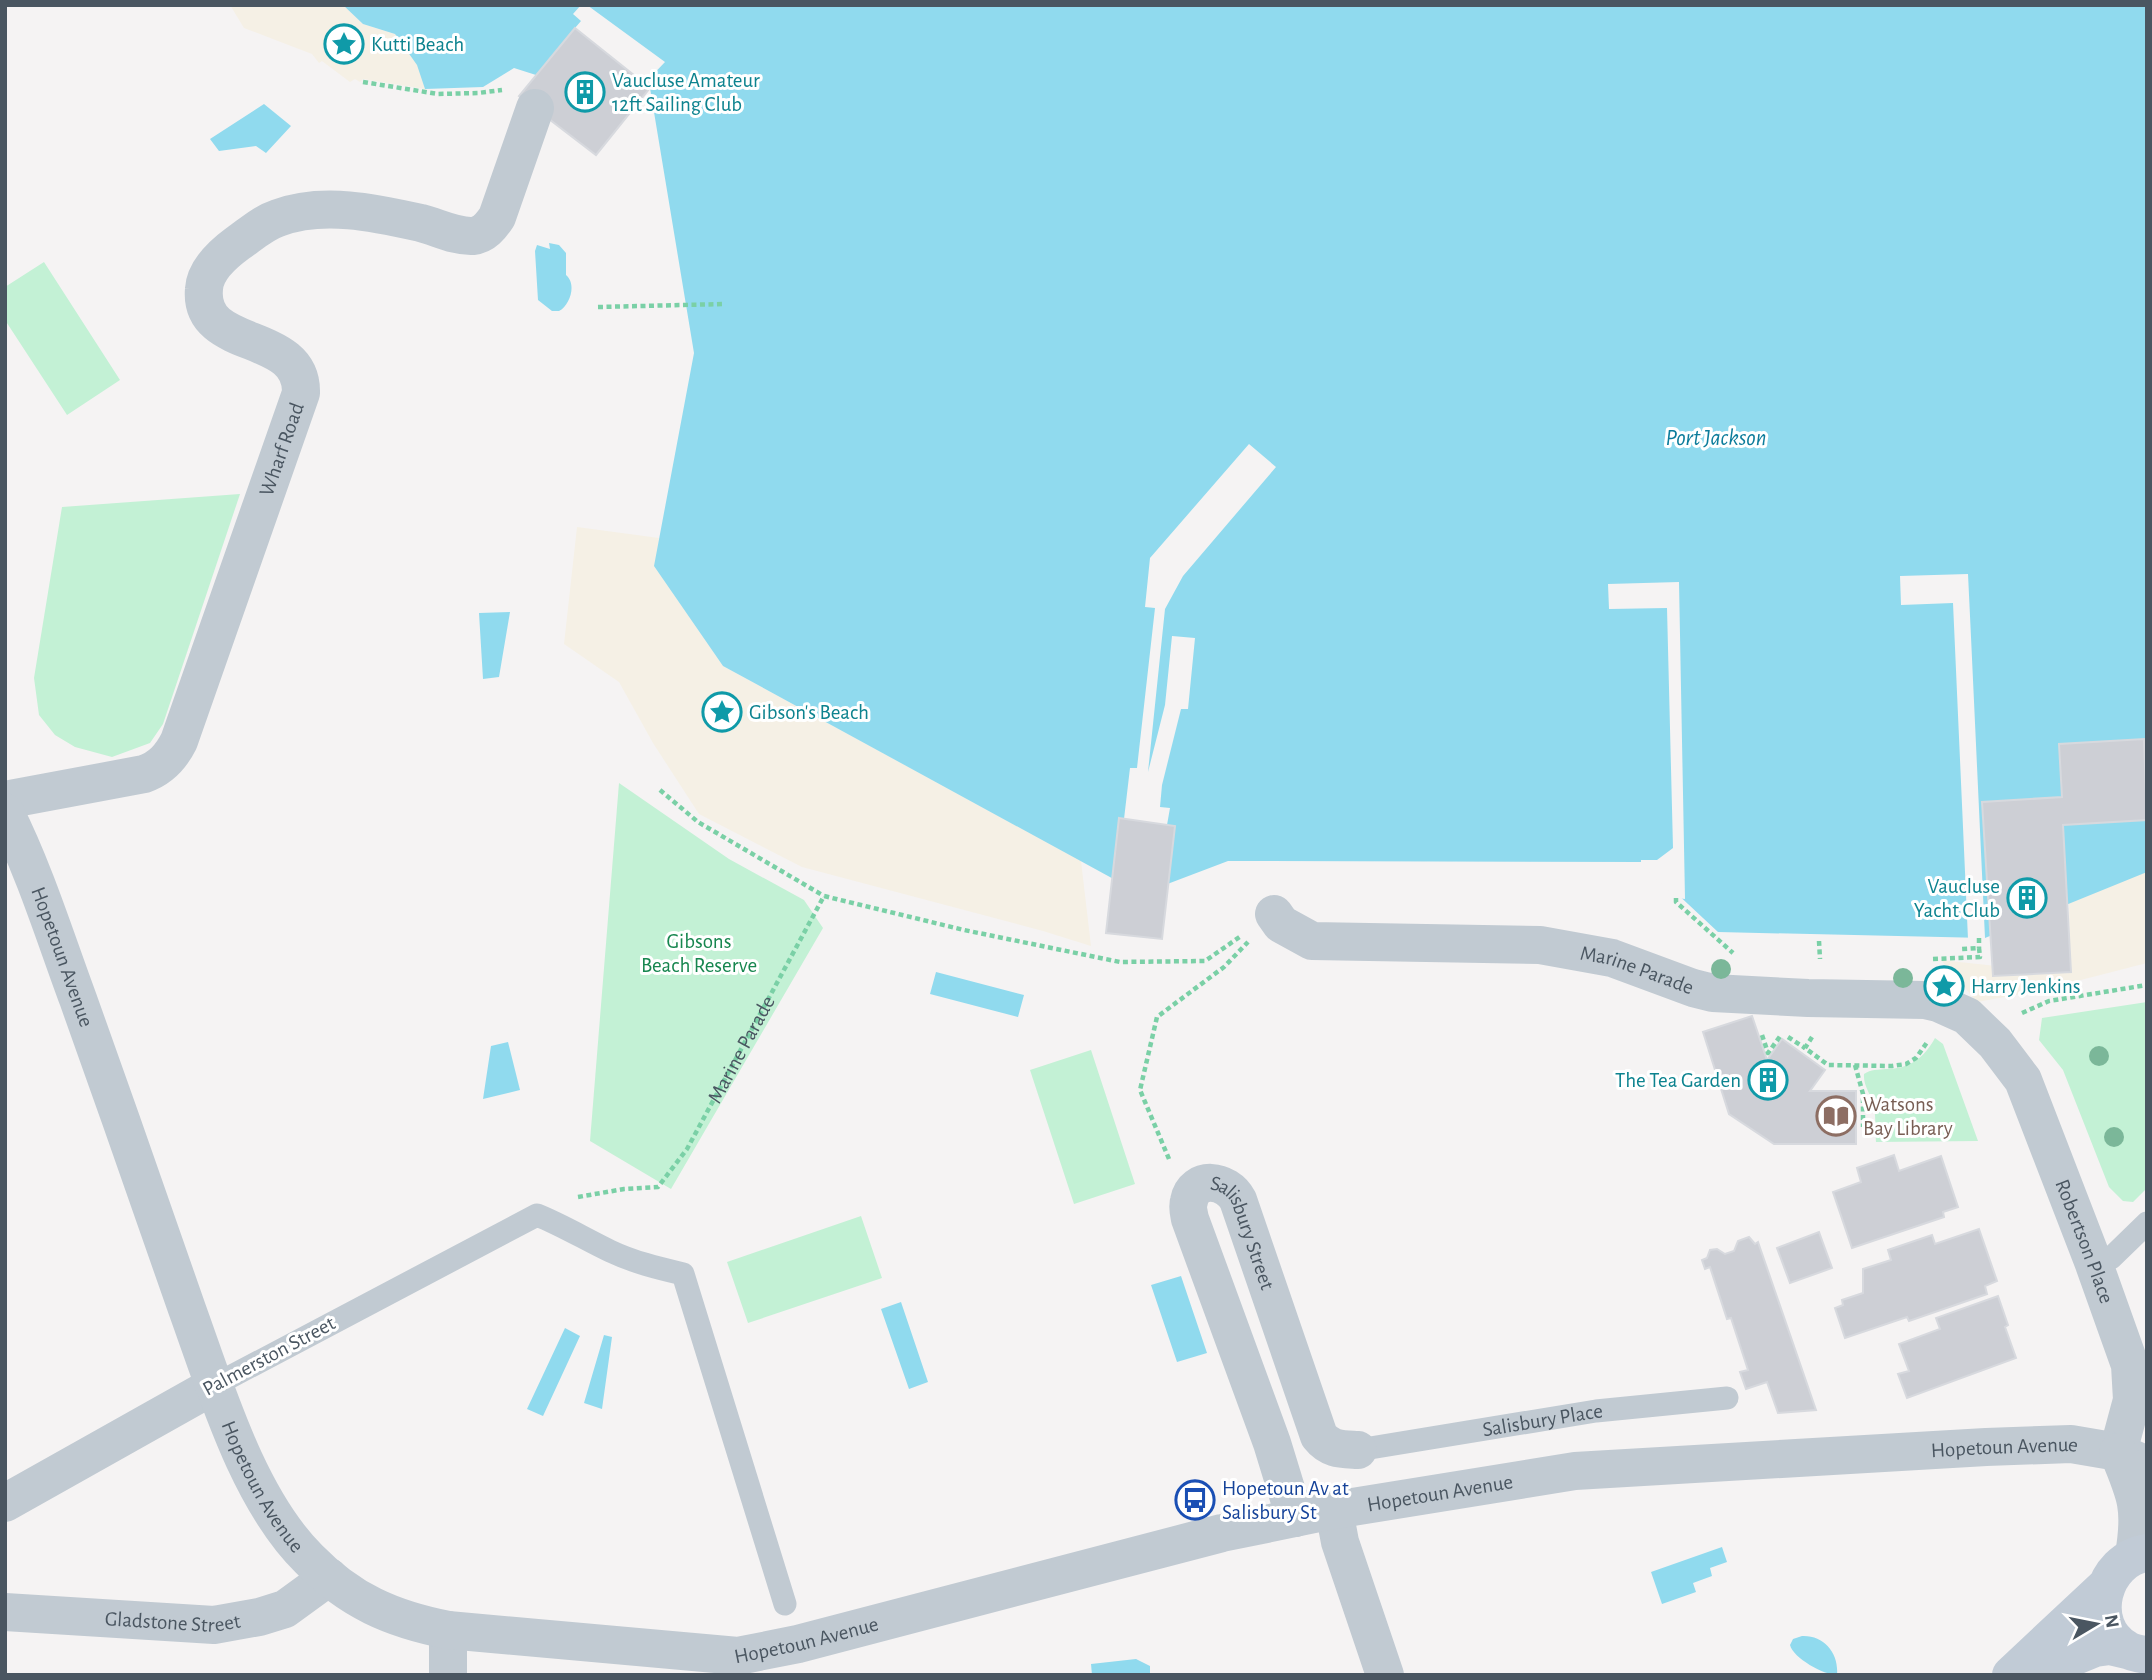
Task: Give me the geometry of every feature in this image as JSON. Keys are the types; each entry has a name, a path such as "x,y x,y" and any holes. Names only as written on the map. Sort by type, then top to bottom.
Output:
{"main road":[{"path":"2011,1675 2105,1587 2116,1569 2140,1554"},
{"path":"2105,1587 2102,1601 2105,1622 2116,1642 2137,1653"},
{"path":"2029,1675 2095,1648 2110,1646 2137,1653"}],"street":[{"name":"Wharf Road","path":"5,800 144,774 169,758 178,741 301,393 300,378 286,357 224,329 210,315 204,288 213,267 231,247 259,228 277,218 303,211 368,213 452,233 477,235 490,227 497,217 529,116"},
{"name":"Hopetoun Avenue","path":"5,812 39,892 236,1441 265,1500 307,1558 329,1577 391,1616 448,1630 738,1666 798,1644 1222,1533 1334,1510 1551,1475 1636,1466 2035,1445 2081,1445 2132,1458"},
{"name":"Marine Parade","path":"1274,914 1281,924 1312,941 1540,945 1612,958 1713,993 1925,1000 1967,1016 1989,1036"},
{"name":"Robertson Place","path":"1989,1036 2023,1080 2130,1365 2133,1381 2132,1458"},
{"name":"Salisbury Street","path":"1295,1518 1272,1443 1191,1219 1189,1201 1193,1192 1201,1185 1221,1183 1230,1188 1238,1200 1319,1436 1326,1444 1335,1448 1358,1450"},
{"name":"Palmerston Street","path":"5,1503 215,1385"},
{"path":"2132,1458 2133,1488 2139,1513 2140,1554"},
{"path":"1334,1510 1340,1542 1385,1675"},
{"name":"Gladstone Street","path":"5,1612 214,1625 260,1617 285,1609 329,1577"},
{"path":"448,1630 448,1675"}],"lane":[{"name":"Palmerston Street","path":"215,1385 537,1215"},
{"path":"537,1215 613,1252 647,1265 683,1273 785,1604"},
{"path":"2094,1264 2111,1258 2147,1223"},
{"name":"Salisbury Place","path":"1358,1450 1596,1411 1727,1398"}],"path":[{"path":"363,82 438,94 529,116"},
{"path":"598,307 724,304"},
{"path":"660,790 698,822 824,896 964,930 1120,962 1205,961 1274,914"},
{"name":"Marine Parade","path":"537,1215 561,1200 624,1189 657,1188 687,1149 824,896"},
{"path":"1676,898 1676,902 1737,956"},
{"path":"1140,1090 1157,1017 1224,967 1274,914"},
{"path":"1925,959 1980,957 1979,938"},
{"path":"1808,963 1821,963 1819,941"},
{"path":"1962,949 1979,948"},
{"path":"1989,1036 2049,1001 2147,985"},
{"path":"1824,998 1822,1021 1805,1048 1828,1065 1906,1064 1916,1058 1934,1033 1946,1007"},
{"path":"1855,1065 1863,1094 1863,1127"}],"green space":[{"path":"44,262 120,380 67,415 5,320 5,287"},
{"path":"240,494 163,724 150,743 112,757 75,747 55,735 39,715 34,678 62,507"},
{"name":"Gibsons Beach Reserve","path":"619,783 729,859 804,900 823,928 671,1189 590,1141"},
{"path":"2147,1002 2147,1188 2133,1202 2123,1201 2109,1187 2063,1070 2039,1040 2042,1018"},
{"path":"1935,1038 1943,1044 1978,1141 1876,1142 1874,1107 1864,1074 1872,1070 1902,1067 1915,1061"},
{"path":"1091,1050 1135,1184 1074,1204 1030,1070"},
{"path":"861,1216 882,1278 748,1323 727,1262"}],"sand":[{"name":"Kutti Beach","path":"230,5 343,5 363,24 395,34 418,65 425,89 363,79 360,82 355,79 350,82 322,61 319,63 312,54 244,28"},
{"name":"Gibson's Beach","path":"577,527 659,538 655,567 723,666 1081,861 1091,946 802,867 699,814 653,743 619,682 564,644"},
{"path":"2147,864 2147,963 2038,991 1977,1002 1941,960 2033,970 2070,958 2069,892"}],"water":[{"name":"Port Jackson","path":"343,5 2147,5 2147,872 1985,938 1718,932 1643,862 1228,861 1141,894 723,666 654,566 694,353 650,88 576,28 536,75 514,68 483,87 425,89 417,65 395,34 363,24"},
{"path":"264,104 291,126 266,153 256,146 219,151 210,139"},
{"path":"549,243 559,245 566,253 566,275 572,289 569,299 559,311 552,311 538,300 535,251 537,245 550,249"},
{"path":"510,612 499,677 483,679 479,613"},
{"path":"936,972 1024,995 1018,1017 930,994"},
{"path":"508,1042 520,1090 483,1099 491,1046"},
{"path":"1181,1276 1207,1353 1177,1362 1151,1285"},
{"path":"901,1302 928,1382 909,1389 881,1309"},
{"path":"565,1328 580,1336 543,1416 527,1409"},
{"path":"604,1335 612,1337 602,1409 584,1403"},
{"path":"1722,1547 1727,1562 1710,1568 1712,1576 1693,1583 1696,1592 1662,1604 1651,1572"},
{"path":"1810,1636 1828,1647 1835,1659 1837,1675 1817,1669 1792,1650 1790,1645 1793,1639"},
{"path":"1136,1659 1150,1666 1150,1675 1092,1675 1091,1664"}],"pier":[{"path":"581,5 587,5 665,62 644,84 575,28 581,21 573,14"},
{"path":"1249,444 1276,467 1183,576 1165,609 1148,772 1165,705 1172,636 1195,638 1188,709 1181,709 1162,785 1160,807 1170,808 1167,825 1124,819 1130,768 1137,768 1155,608 1145,607 1150,558"},
{"path":"1968,574 1985,938 1968,939 1953,603 1901,605 1900,576"},
{"path":"1679,582 1685,899 1677,898 1641,865 1641,860 1657,860 1673,848 1667,608 1609,609 1608,584"}],"building":[{"name":"Vaucluse Amateur 12ft Sailing Club","path":"575,28 650,88 596,155 519,96"},
{"name":"Vaucluse Yacht Club","path":"2144,739 2147,820 2063,825 2071,972 1993,976 1982,802 2062,797 2059,744"},
{"path":"1119,818 1175,826 1162,939 1106,933"},
{"name":"The Tea Garden","path":"1752,1016 1767,1060 1782,1039 1825,1070 1810,1091 1856,1091 1856,1144 1774,1144 1729,1114 1703,1032"},
{"path":"1894,1155 1899,1171 1941,1156 1958,1207 1943,1212 1944,1217 1852,1248 1833,1192 1861,1182 1857,1168"},
{"path":"1979,1229 1997,1281 1985,1286 1987,1294 1909,1321 1907,1317 1845,1338 1835,1308 1843,1305 1842,1300 1863,1293 1863,1269 1891,1260 1888,1250 1932,1235 1935,1244"},
{"path":"1819,1232 1832,1268 1790,1283 1777,1248"},
{"path":"1749,1237 1755,1244 1758,1242 1816,1410 1778,1413 1767,1382 1746,1389 1740,1372 1748,1370 1731,1318 1727,1319 1710,1267 1705,1269 1702,1260 1707,1258 1710,1250 1717,1249 1725,1254 1734,1251 1738,1241"},
{"path":"1998,1296 2016,1358 1907,1398 1898,1374 1909,1371 1899,1344 1940,1329 1936,1318"}],"place":[{"name":"Kutti Beach","path":"344,44"},
{"name":"Vaucluse Amateur 12ft Sailing Club","path":"585,92"},
{"name":"Gibson's Beach","path":"722,712"},
{"name":"Vaucluse Yacht Club","path":"2027,898"},
{"name":"Harry Jenkins","path":"1944,986"},
{"name":"The Tea Garden","path":"1768,1080"},
{"name":"Watsons Bay Library","path":"1836,1116"},
{"name":"Hopetoun Av at Salisbury St","path":"1195,1500"}]}
